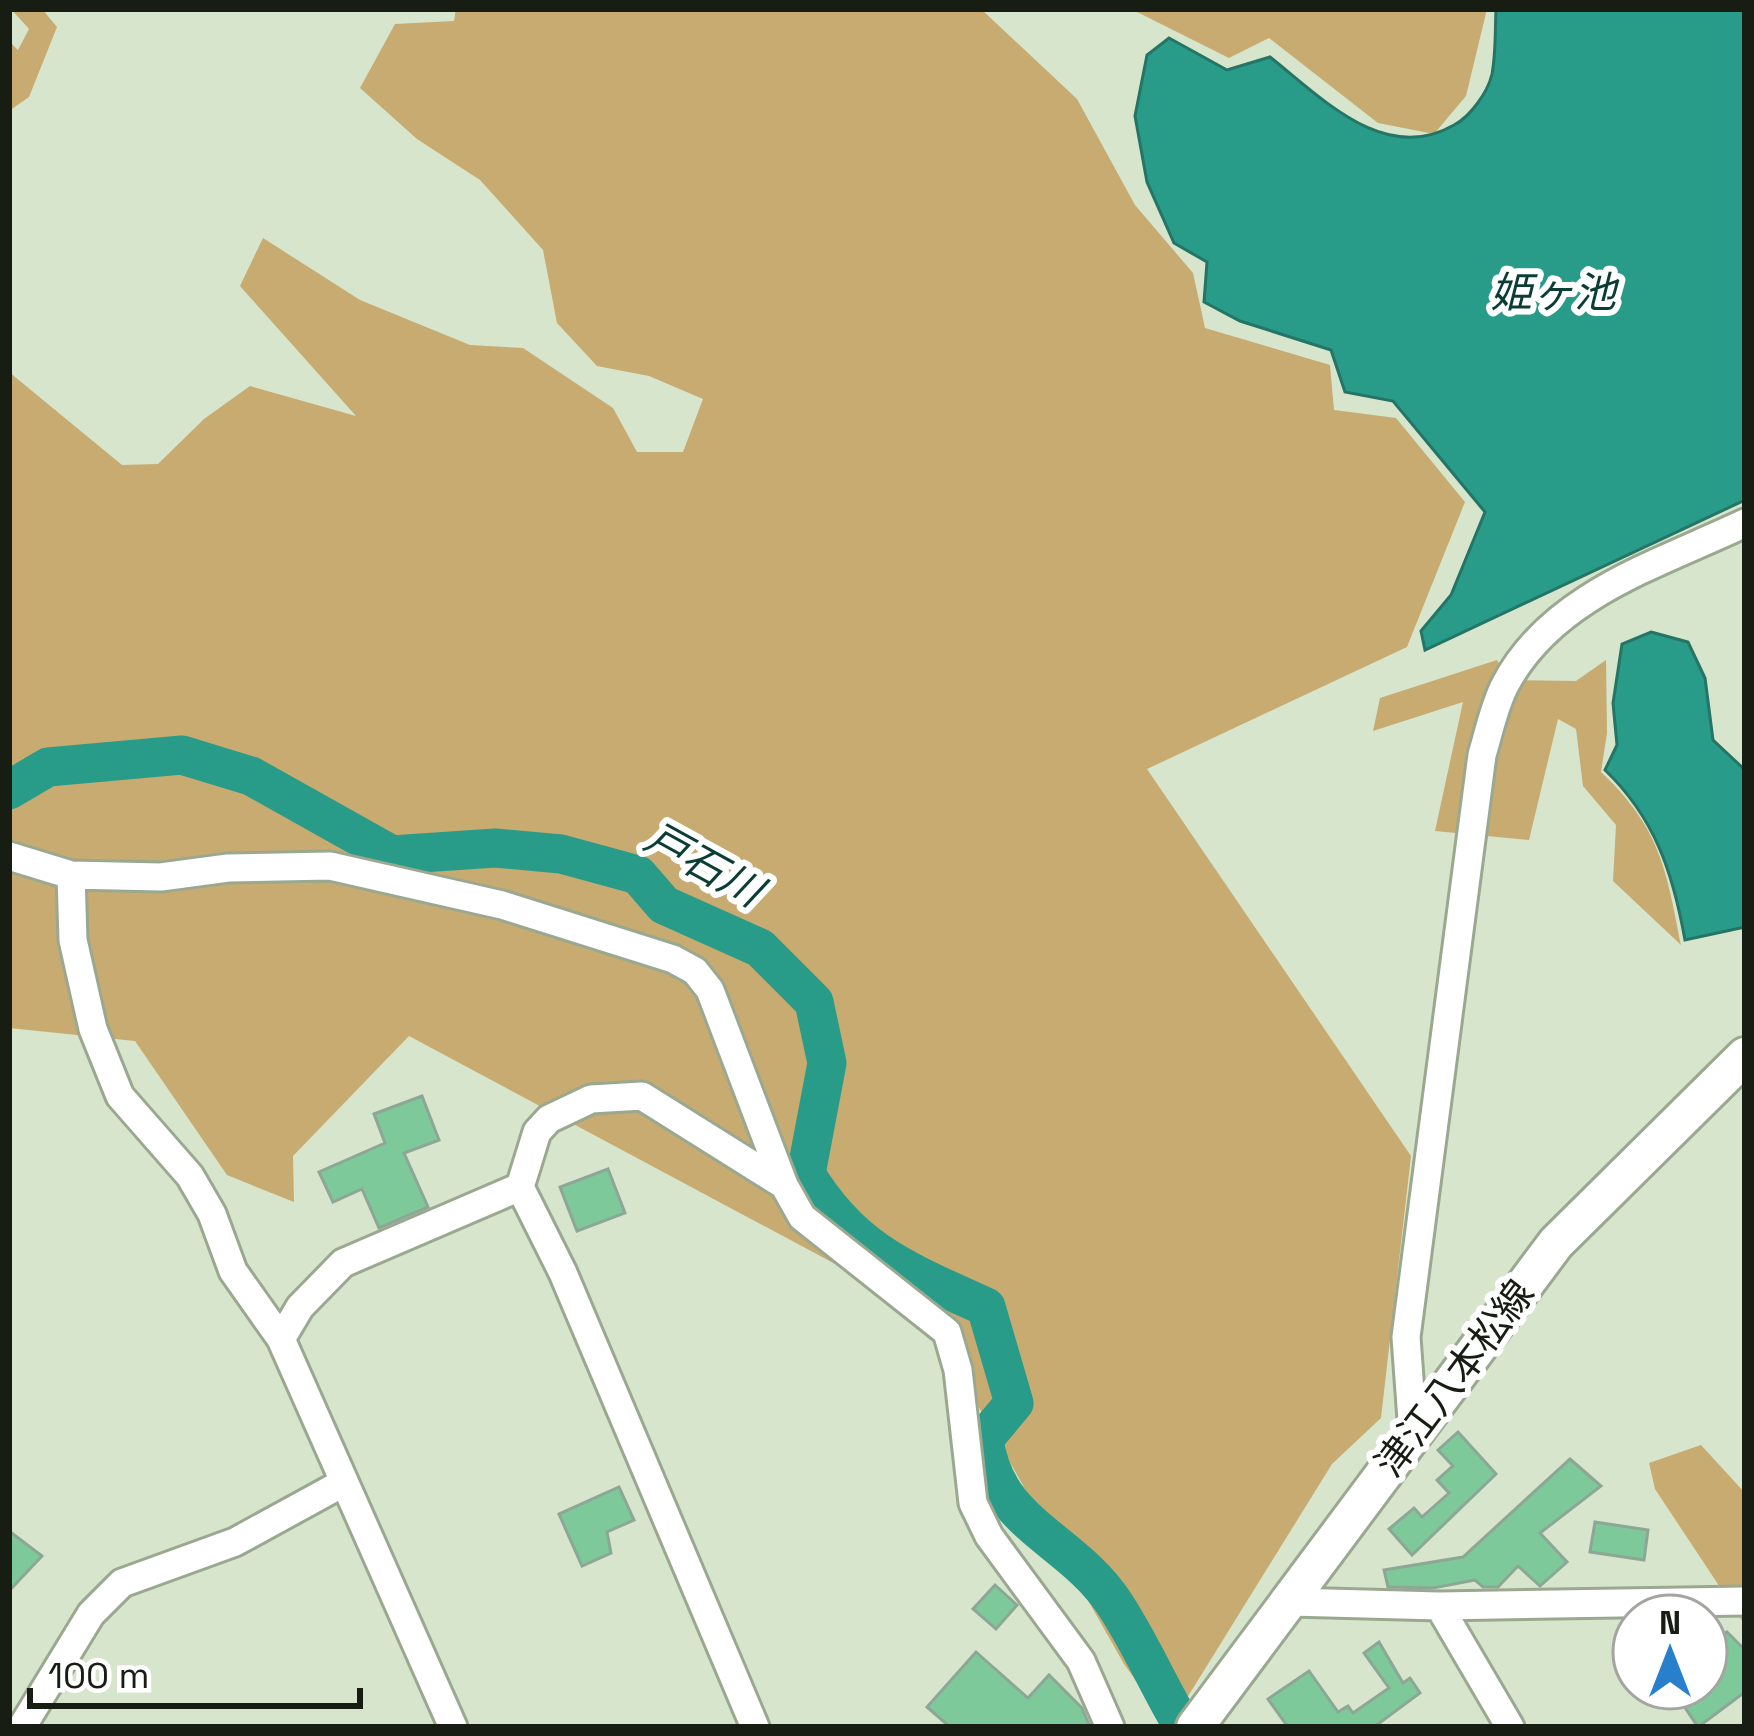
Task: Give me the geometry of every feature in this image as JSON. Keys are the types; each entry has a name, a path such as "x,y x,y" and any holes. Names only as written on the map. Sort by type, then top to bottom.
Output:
{"main road":[{"name":"津江八本松線","path":"1200,1720 1556,1243 1745,1056"}],"street":[{"path":"1413,1435 1406,1337 1482,755 1504,686 1538,638 1580,602 1745,524"},
{"path":"9,856 70,875 161,877 228,868 329,866 502,905 673,958 695,971 710,990 784,1184 802,1217 947,1332 958,1370 973,1504 989,1536 1082,1661 1110,1727"},
{"path":"70,875 73,940 93,1029 120,1096 190,1177 212,1214 233,1271 281,1339 341,1484 453,1727"},
{"path":"754,1727 563,1273 520,1187 537,1132 549,1119 591,1099 642,1096 784,1184"},
{"path":"281,1339 301,1307 343,1263 520,1187"},
{"path":"22,1727 92,1614 122,1583 235,1542 341,1484"},
{"path":"1291,1602 1439,1606 1745,1601"},
{"path":"1439,1606 1510,1727"}],"shaded area":[{"path":"11,9 42,9 57,27 29,97 9,111 9,41 18,50 29,29"},
{"path":"456,9 981,9 1077,99 1135,205 1193,273 1205,328 1330,365 1334,410 1396,418 1465,502 1407,647 1147,769 1411,1156 1381,1418 1332,1464 1169,1727 1124,1664 925,1312 409,1036 293,1156 294,1202 227,1175 135,1041 9,1028 9,372 122,465 158,464 204,419 250,386 356,416 240,286 263,238 360,300 470,345 523,348 613,408 637,452 683,452 703,399 649,376 597,366 557,323 543,250 480,180 417,139 360,88 395,24 454,21"},
{"path":"1131,9 1487,9 1466,96 1434,134 1378,123 1269,38 1229,58"},
{"path":"1497,660 1509,680 1576,681 1606,660 1607,733 1601,772 1636,812 1658,851 1681,945 1613,881 1616,825 1583,786 1576,729 1558,719 1529,840 1435,831 1463,702 1373,731 1380,698"},
{"path":"1701,1445 1745,1493 1745,1625 1730,1602 1730,1592 1723,1592 1655,1489 1649,1463"}],"water":[{"name":"姫ヶ池","path":"1496,9 1745,9 1745,500 1425,650 1421,631 1451,595 1485,512 1393,401 1345,392 1331,350 1240,321 1204,302 1207,262 1174,243 1147,182 1135,116 1147,55 1169,38 1227,70 1270,57 1356,122 1404,137 1428,135 1460,121 1487,88"},
{"path":"1651,632 1688,642 1705,678 1713,740 1745,770 1745,927 1685,940 1659,848 1637,807 1605,770 1617,745 1613,703 1622,644"}],"building":[{"path":"422,1096 439,1140 404,1153 428,1207 379,1228 362,1189 333,1202 319,1172 385,1143 374,1114"},
{"path":"608,1169 625,1213 577,1231 560,1187"},
{"path":"1458,1432 1496,1474 1412,1555 1389,1529 1414,1508 1422,1517 1449,1493 1437,1480 1453,1466 1438,1450"},
{"path":"1570,1459 1601,1486 1540,1533 1567,1562 1540,1586 1518,1566 1498,1587 1483,1587 1475,1580 1433,1588 1388,1587 1384,1570 1463,1557"},
{"path":"619,1487 634,1520 607,1532 611,1553 582,1566 559,1514"},
{"path":"1595,1522 1648,1530 1644,1560 1590,1552"},
{"path":"9,1531 42,1556 9,1591"},
{"path":"995,1585 1017,1605 996,1629 973,1609"},
{"path":"1730,1635 1745,1650 1745,1692 1730,1703"},
{"path":"1379,1642 1403,1683 1410,1678 1420,1693 1374,1727 1288,1727 1268,1699 1309,1671 1338,1712 1348,1706 1353,1713 1389,1688 1364,1653"},
{"path":"976,1652 1028,1698 1049,1675 1082,1708 1090,1727 950,1727 927,1707"},
{"path":"1688,1712 1718,1712 1698,1727"}],"waterway":[{"name":"戸石川","path":"9,790 48,767 182,755 251,776 392,855 495,848 561,854 638,875 664,905 760,948 814,1002 827,1063 806,1174 842,1222 862,1240 906,1269 986,1307 1014,1403 984,1439 991,1468 1019,1512 1097,1581 1114,1603 1183,1727"}]}
